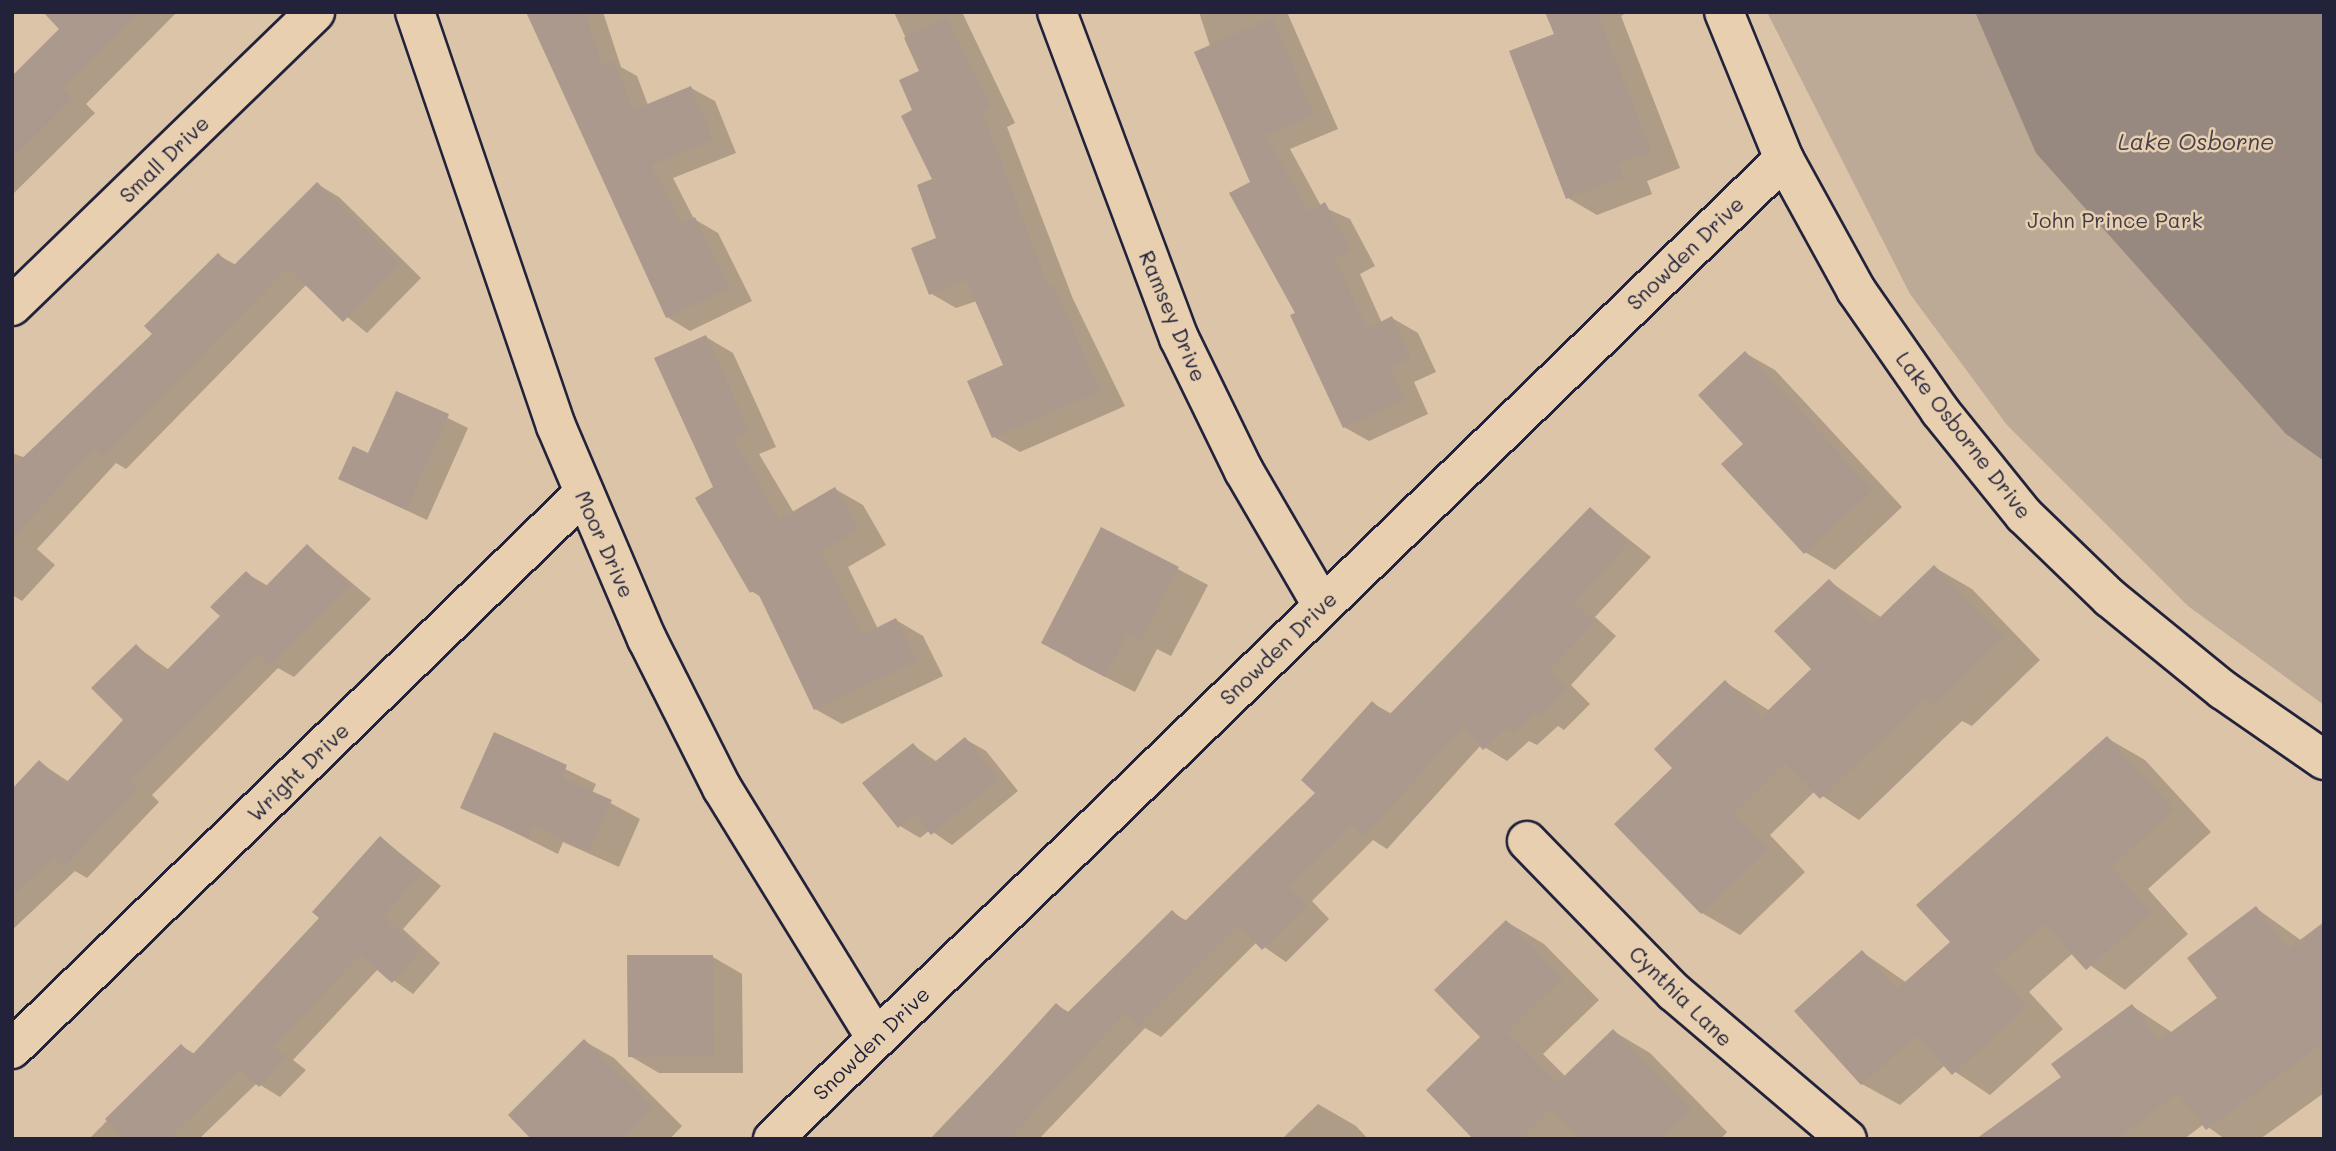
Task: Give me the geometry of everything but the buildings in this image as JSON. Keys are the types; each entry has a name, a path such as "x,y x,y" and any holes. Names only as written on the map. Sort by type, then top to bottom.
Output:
{"street":[{"name":"Small Drive","path":"12,306 315,12"},
{"name":"Moor Drive","path":"415,12 583,494 722,788 876,1038"},
{"name":"Ramsey Drive","path":"1057,12 1179,338 1244,471 1322,606"},
{"name":"Lake Osborne Drive","path":"1724,12 1784,159 1856,290 1940,411 2024,515 2110,598 2222,690 2324,761"},
{"name":"Snowden Drive","path":"773,1139 1784,159"},
{"name":"Wright Drive","path":"12,1049 583,494"},
{"name":"Cynthia Lane","path":"1527,841 1674,992 1847,1139"}],"green space":[{"name":"John Prince Park","path":"1767,12 2324,12 2324,705 2188,606 2007,425 1910,294"}],"water":[{"name":"Lake Osborne","path":"1975,12 2324,12 2324,461 2286,434 2036,153"}]}
